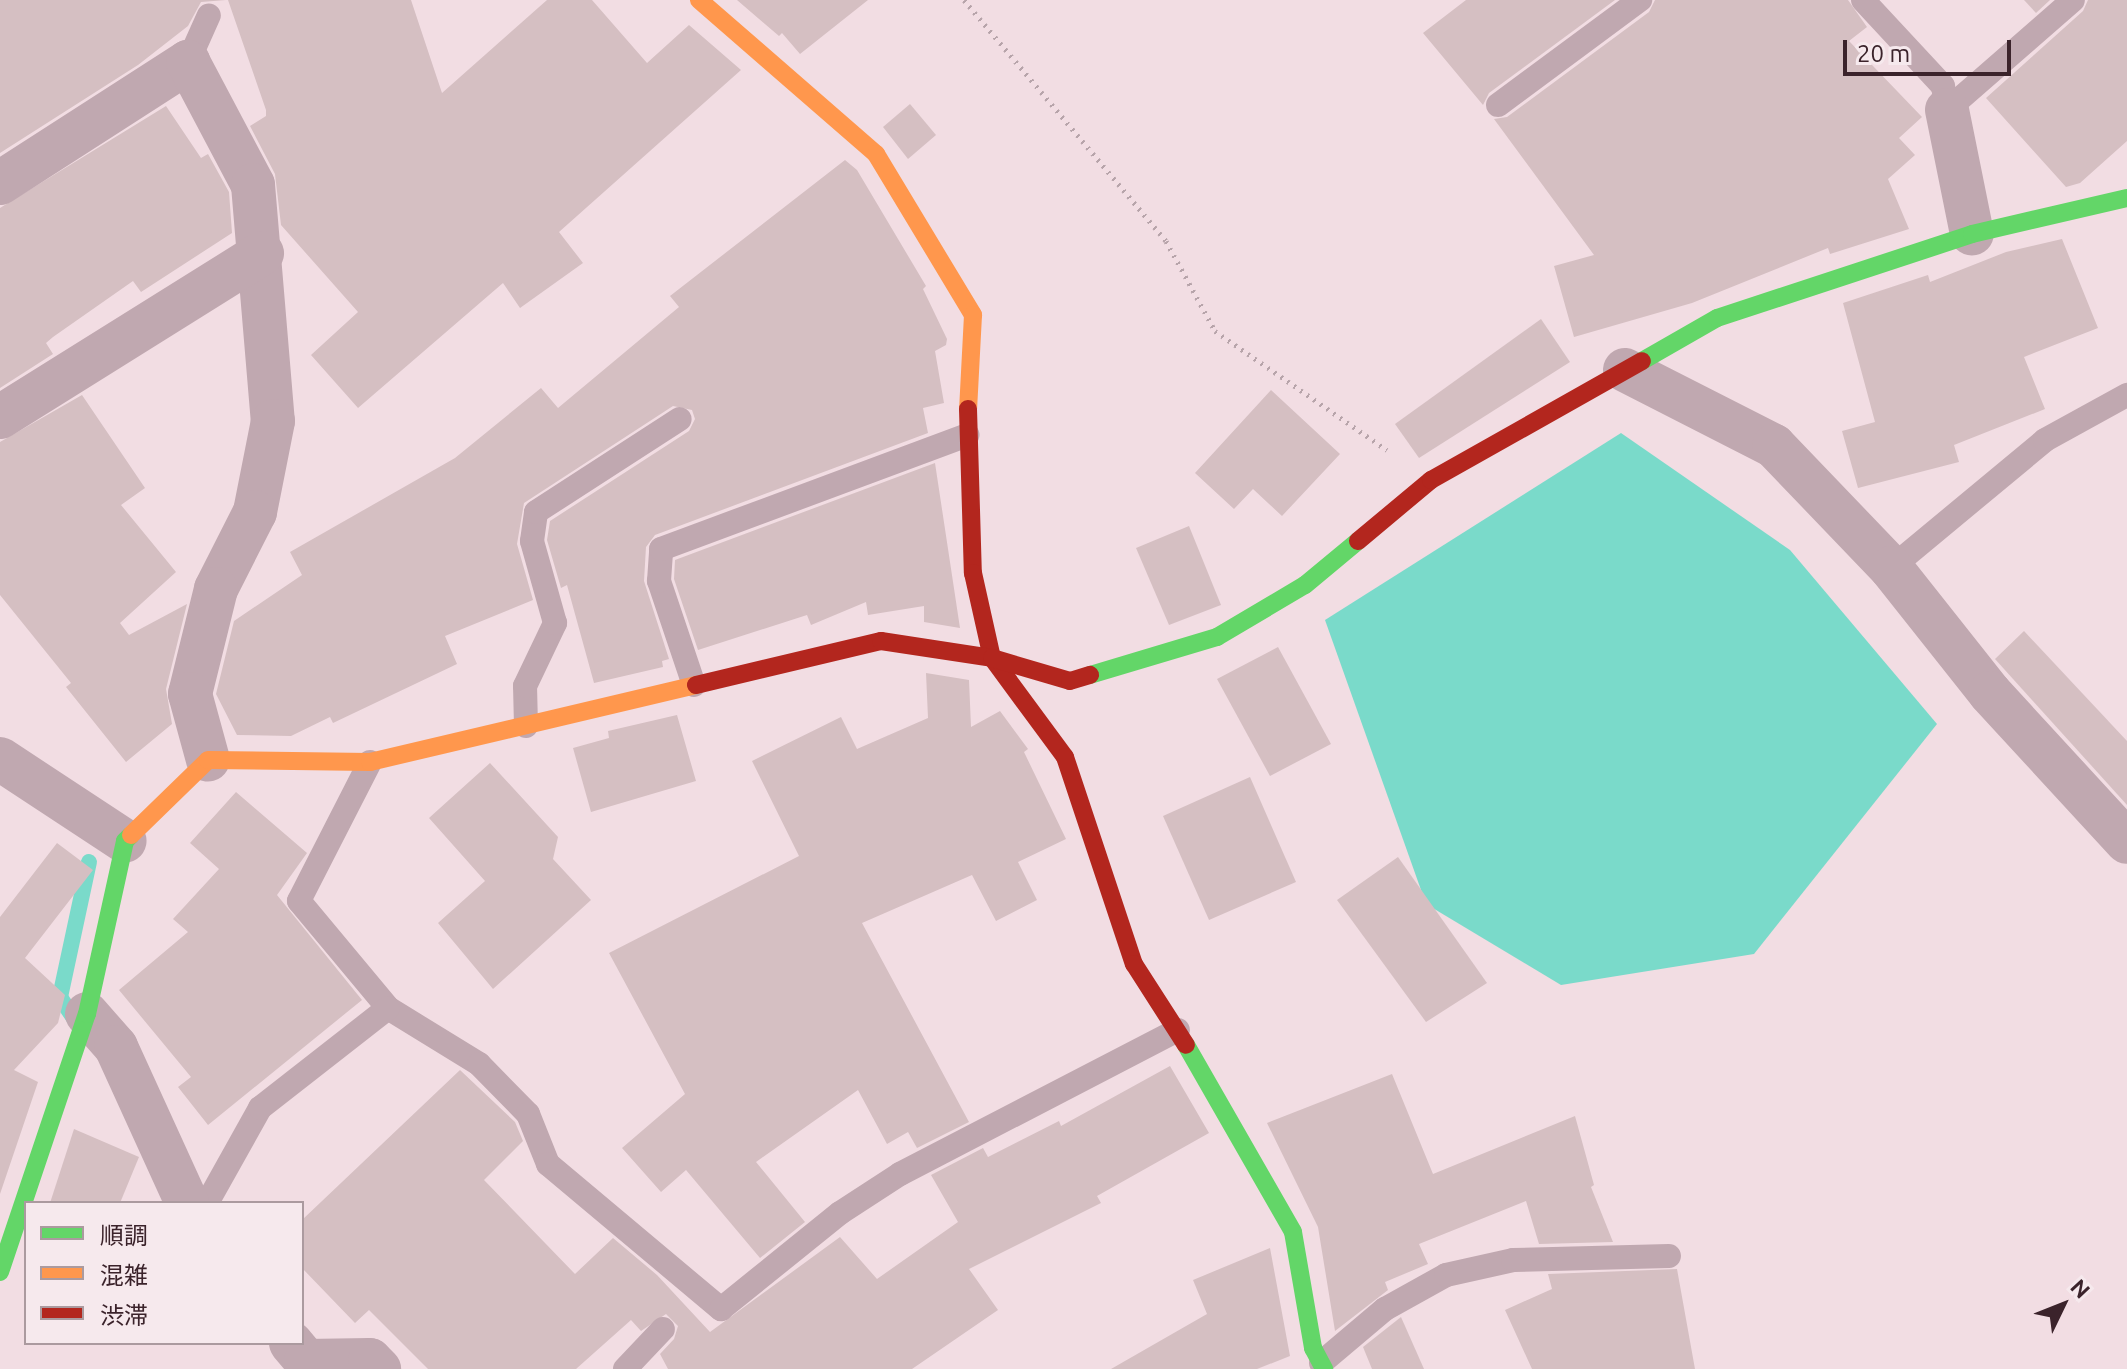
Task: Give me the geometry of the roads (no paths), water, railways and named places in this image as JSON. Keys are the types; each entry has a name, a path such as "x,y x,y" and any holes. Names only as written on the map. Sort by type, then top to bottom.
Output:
{"street":[{"path":"699,0 876,154 973,315 967,435 973,573 992,658 1065,757 1134,964 1178,1030 1293,1232 1313,1348 1323,1366"},
{"path":"0,183 188,62 253,185 262,253 273,421 255,512 216,589 190,694 208,760"},
{"path":"1947,110 1972,234"},
{"path":"0,1272 87,1014 125,841 208,760 370,762 881,641 992,658 1070,681 1217,637 1305,585 1431,480 1717,318 1972,234 2127,198"},
{"path":"0,417 262,253"},
{"path":"1625,370 1774,446 1891,568 1990,693 2127,842"},
{"path":"0,759 125,841"},
{"path":"87,1014 116,1047 186,1201"},
{"path":"293,1345 306,1361 370,1360 379,1369"}],"lane":[{"path":"1498,105 1640,0"},
{"path":"1863,0 1943,86 1947,110"},
{"path":"1947,110 2073,0"},
{"path":"188,62 209,15"},
{"path":"1891,568 2045,440 2127,395"},
{"path":"526,726 525,686 555,623 532,541 536,512 680,419"},
{"path":"694,685 659,581 661,549 967,435"},
{"path":"370,762 299,901 388,1008 479,1064 528,1114 548,1164 721,1309 840,1213 900,1174 1178,1030"},
{"path":"208,1201 260,1108 388,1008"},
{"path":"1323,1366 1385,1309 1446,1275 1513,1260 1669,1256"},
{"path":"625,1369 663,1329"}],"waterway":[{"path":"78,1024 60,997 89,862"}]}
